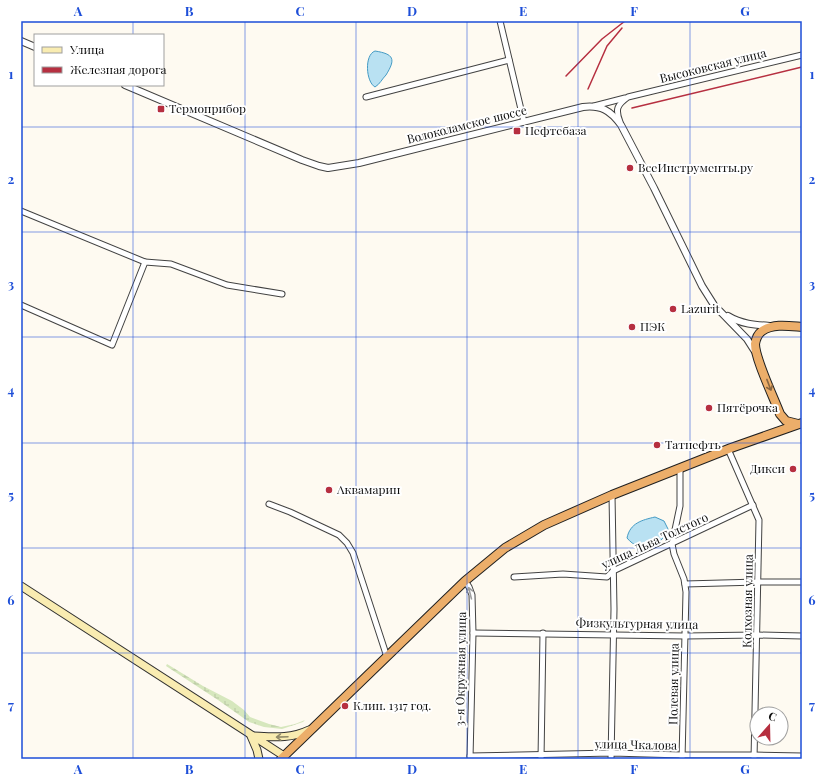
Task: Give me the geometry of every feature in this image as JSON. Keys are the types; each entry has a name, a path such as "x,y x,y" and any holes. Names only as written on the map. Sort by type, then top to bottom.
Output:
{"highway":[{"path":"801,424 786,421 780,414 757,356 755,344 757,336 763,330 774,326 802,327"},
{"path":"773,433 778,426 780,414"},
{"path":"283,758 465,581 505,548 544,524 612,495 728,449 801,424"}],"main road":[{"path":"21,586 283,758"},
{"path":"251,736 282,737 298,735 312,729"},
{"path":"251,736 259,759"}],"street":[{"path":"500,21 524,122"},
{"path":"21,41 34,47"},
{"name":"Высоковская улица","path":"594,106 802,55"},
{"path":"366,97 509,60"},
{"name":"Волоколамское шоссе","path":"127,86 302,160 328,168 359,163 582,107 594,106"},
{"path":"628,97 620,103 618,108 617,114 621,125 702,286 714,305 747,339 757,356"},
{"path":"594,106 608,111 621,125"},
{"path":"21,211 145,262 171,264 227,284 282,294"},
{"path":"21,305 112,345 145,262"},
{"path":"714,305 726,315 739,322 774,326"},
{"name":"Колхозная улица","path":"728,449 760,520 754,757"},
{"name":"Полевая улица","path":"680,468 680,506 672,544 685,584 682,757"},
{"path":"612,495 614,586 612,756"},
{"path":"270,504 326,528 339,535 347,542 353,553 387,657"},
{"name":"улица Льва Толстого","path":"514,577 563,574 607,577 613,571 753,505"},
{"name":"3-я Окружная улица","path":"465,581 472,595 473,633 470,757"},
{"path":"685,584 802,582"},
{"name":"Физкультурная улица","path":"473,633 802,636"},
{"path":"541,757 542,633"},
{"name":"улица Чкалова","path":"470,757 802,756"}],"green space":[{"path":"167,664 203,686 232,701 244,710 250,717 281,727 305,720 303,722 282,729 264,727 249,722 166,666"}],"water":[{"path":"375,51 386,54 392,61 386,75 375,87 372,84 368,74 368,63 371,53"},
{"path":"655,517 664,521 668,529 660,541 650,547 644,547 632,543 627,538 631,529 637,523"}],"railway":[{"path":"566,76 602,39 625,21"},
{"path":"588,89 607,46 622,28"},
{"path":"632,108 802,67"}],"place":[{"name":"Термоприбор","path":"161,109"},
{"name":"Нефтебаза","path":"517,131"},
{"name":"ВсеИнструменты.ру","path":"630,168"},
{"name":"Lazurit","path":"673,309"},
{"name":"ПЭК","path":"632,327"},
{"name":"Пятёрочка","path":"709,408"},
{"name":"Татнефть","path":"657,445"},
{"name":"Дикси","path":"793,469"},
{"name":"Аквамарин","path":"329,490"},
{"name":"Клин. 1317 год.","path":"345,706"}]}
